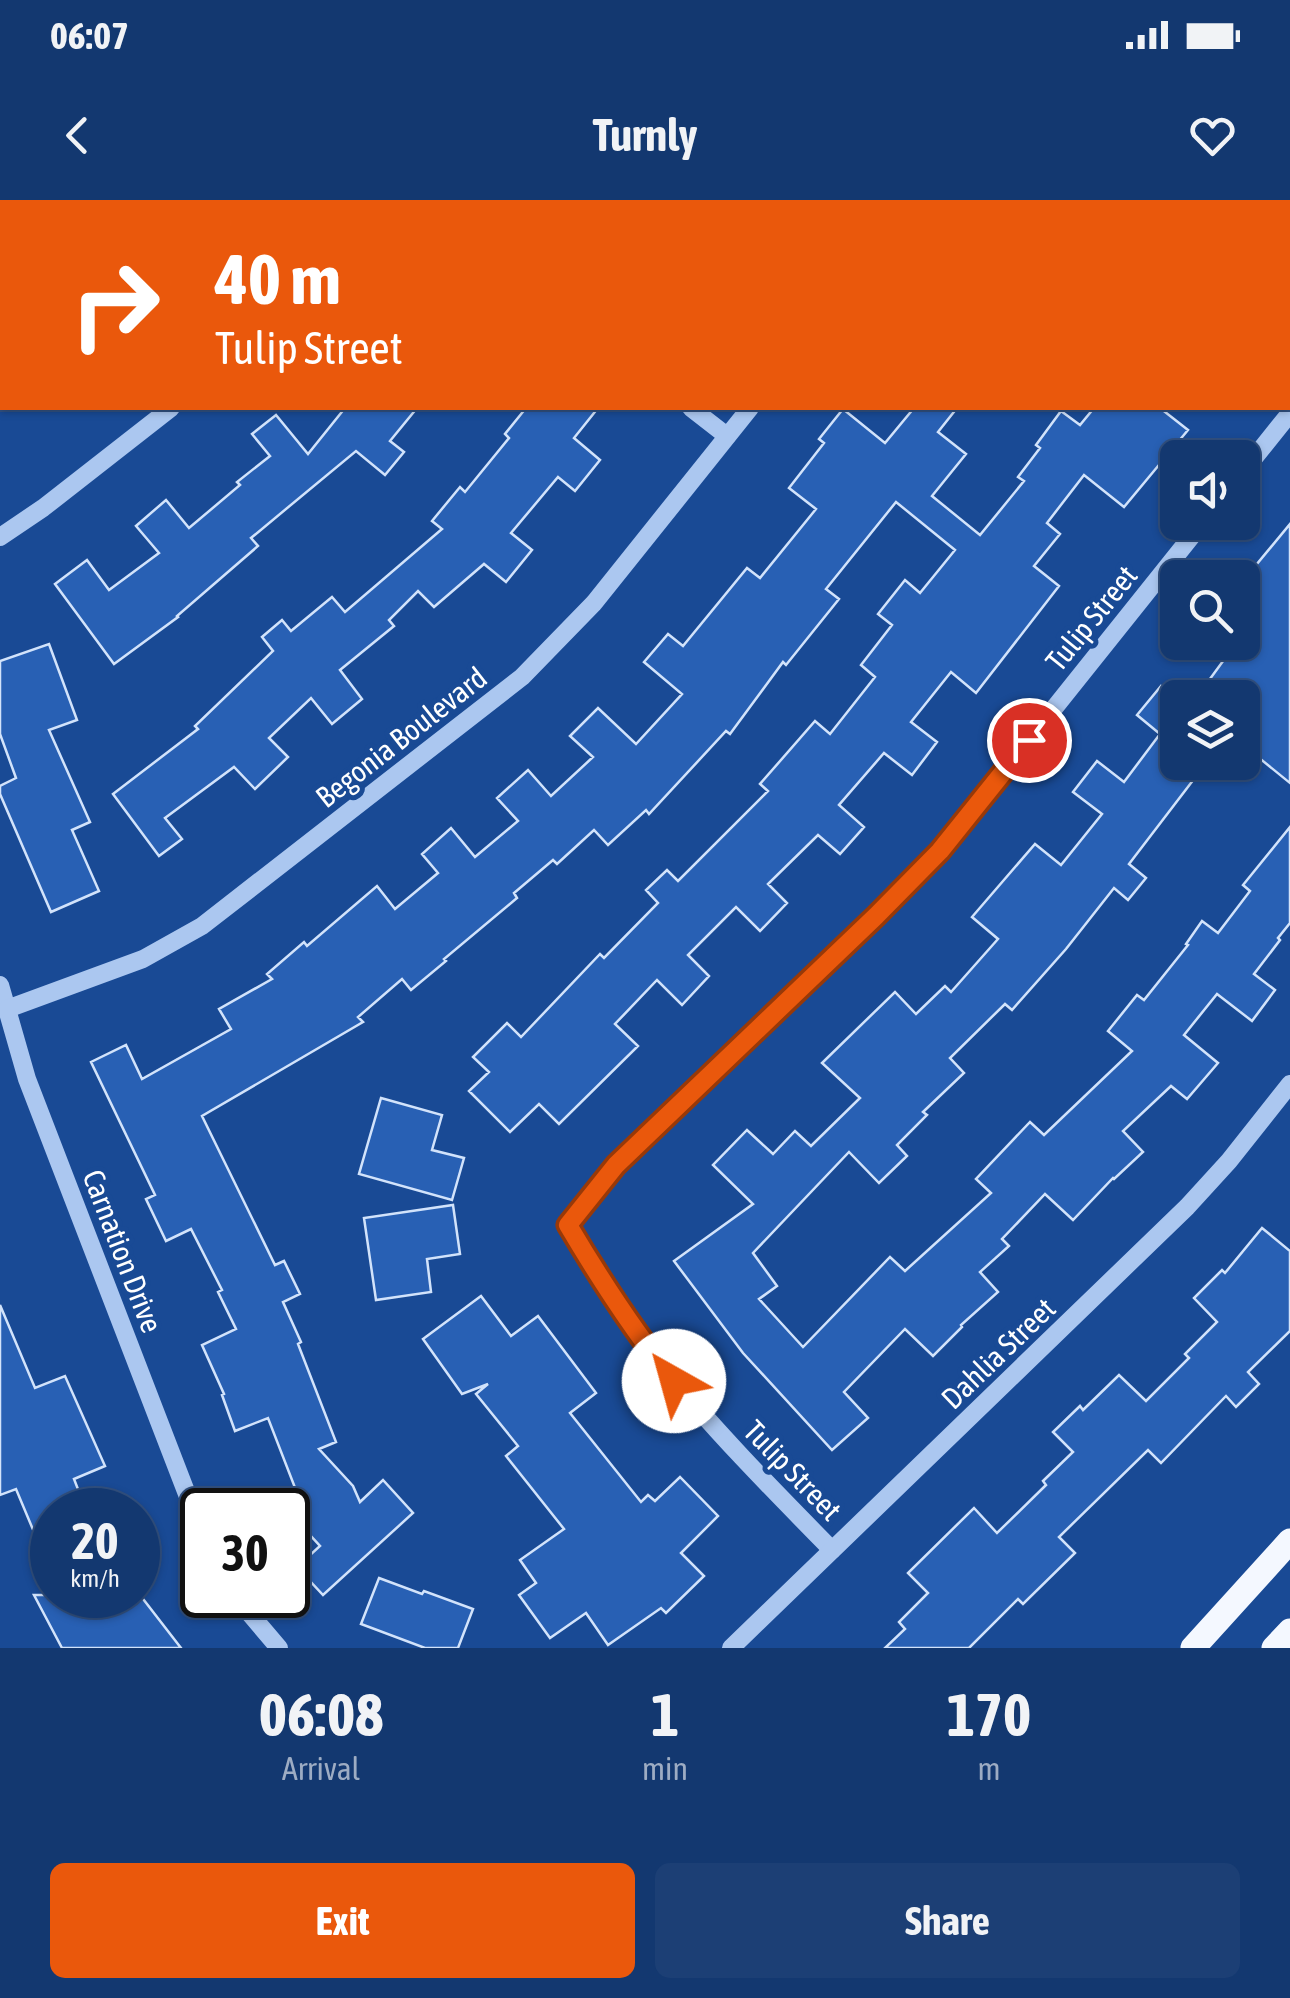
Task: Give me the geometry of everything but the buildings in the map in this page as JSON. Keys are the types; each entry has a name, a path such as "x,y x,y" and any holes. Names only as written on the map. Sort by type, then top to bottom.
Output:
{"main road":[{"path":"1193,1648 1290,1542"},
{"path":"1274,1648 1290,1631"}],"street":[{"path":"0,537 168,410"},
{"path":"694,410 727,436"},
{"name":"Begonia Boulevard","path":"7,1009 143,959 202,926 522,678 594,604 748,410"},
{"path":"1260,450 1290,413"},
{"name":"Tulip Street","path":"832,1550 716,1429 654,1356 601,1281 568,1225 616,1165 940,851 1189,540"},
{"name":"Carnation Drive","path":"0,986 28,1079 185,1488"},
{"name":"Dahlia Street","path":"731,1648 1187,1207 1290,1084"},
{"path":"254,1618 279,1648"}],"route":[{"path":"674,1381 601,1281 568,1225 616,1165 940,851 1029,740"}]}
